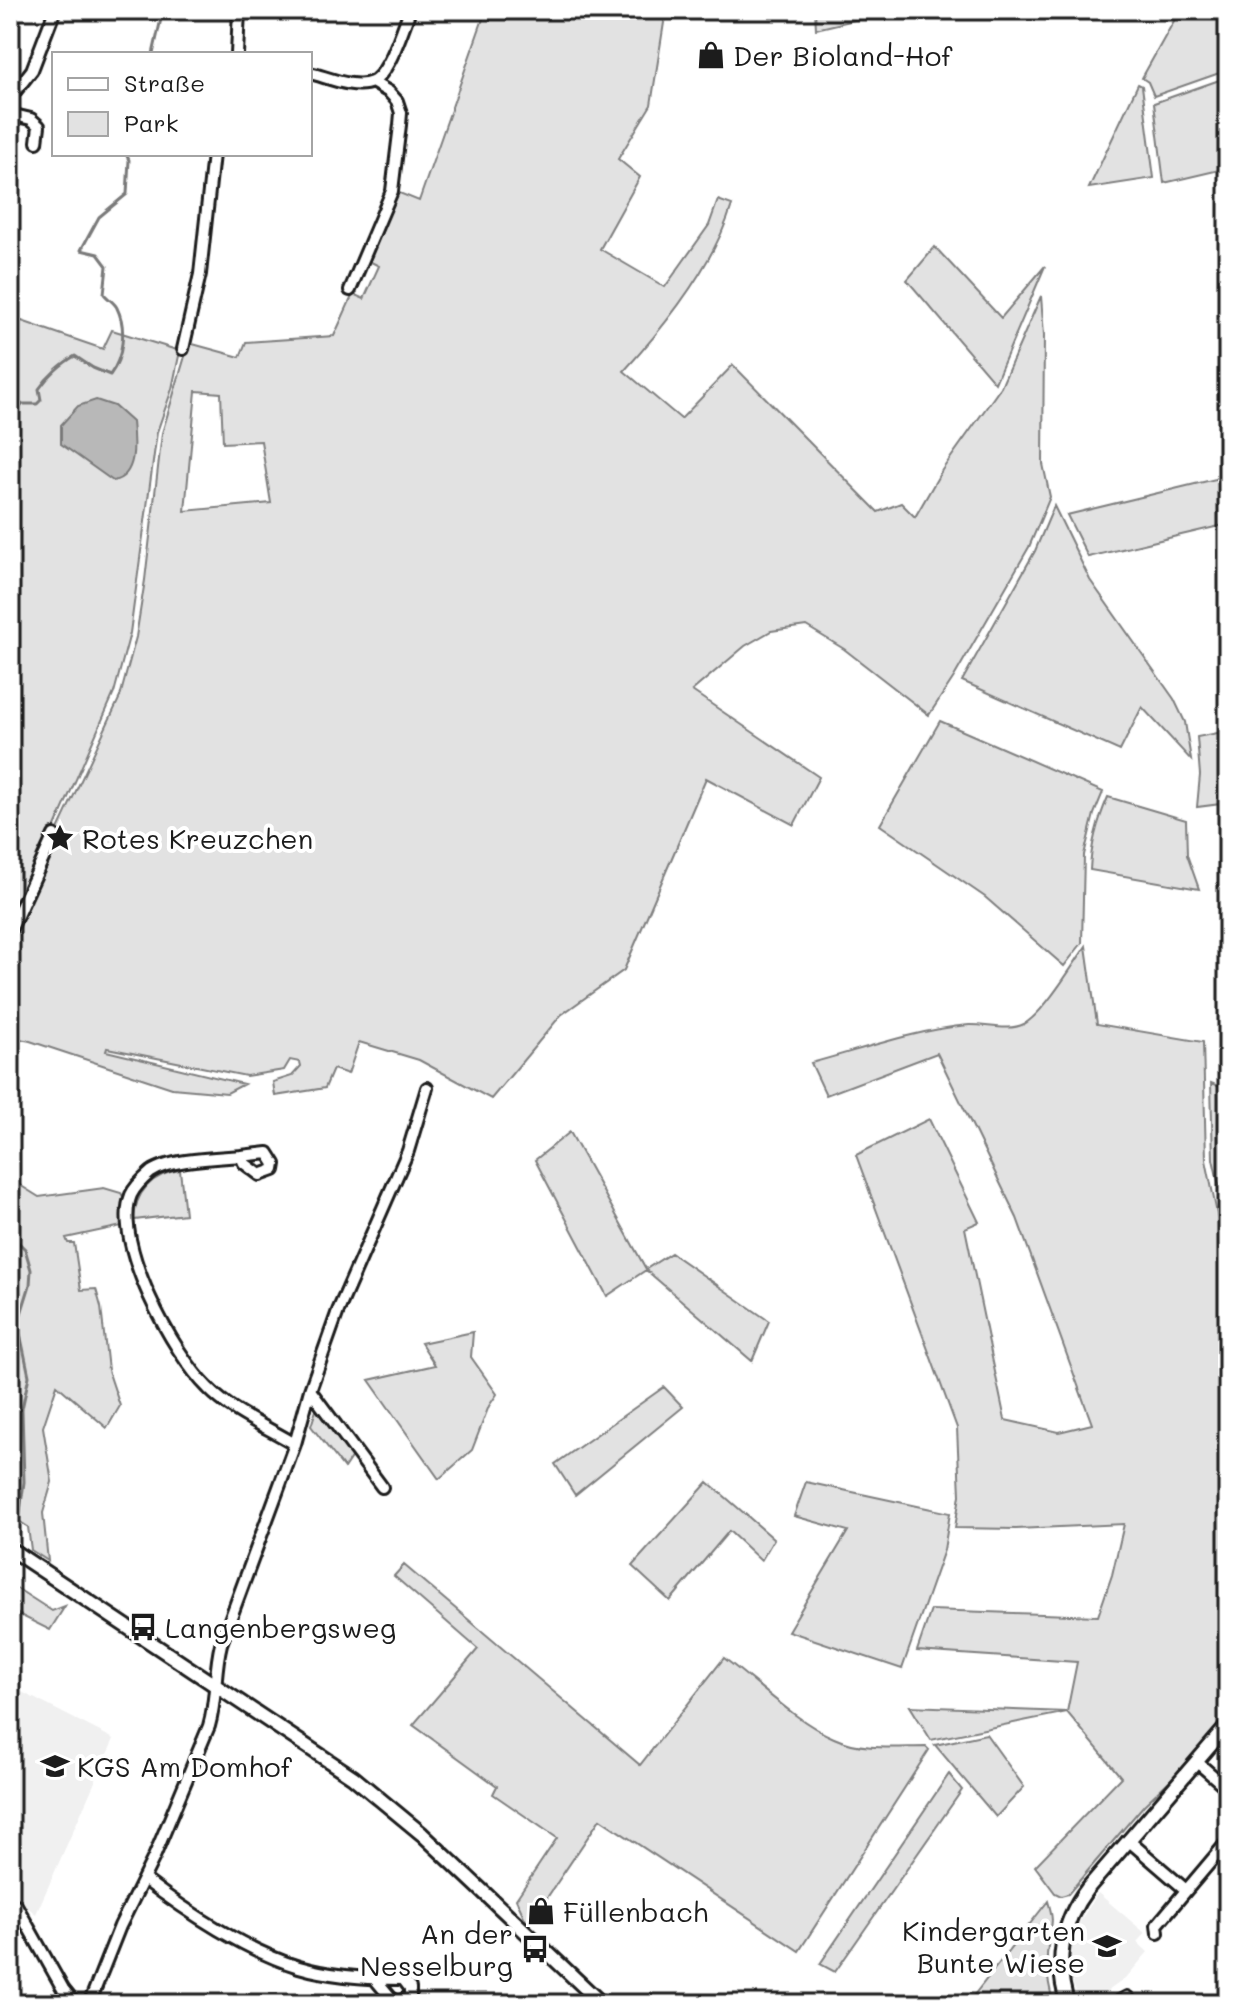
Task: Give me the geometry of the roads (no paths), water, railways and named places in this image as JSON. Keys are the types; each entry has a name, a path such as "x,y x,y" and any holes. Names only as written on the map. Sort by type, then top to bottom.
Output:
{"street":[{"path":"10,98 32,70 55,10"},
{"path":"237,52 239,10"},
{"path":"312,74 355,85 372,82 384,71 410,10"},
{"path":"350,290 392,191 400,125 401,113 397,101 372,82"},
{"path":"10,114 36,121 39,126 37,142"},
{"path":"183,349 200,274 213,156"},
{"path":"10,931 54,835"},
{"path":"89,2004 120,1926 144,1879 209,1726 215,1706 216,1664 221,1644 295,1444 338,1311 408,1151 427,1088"},
{"path":"241,1156 155,1170 141,1180 131,1194 127,1231 147,1290 191,1369 215,1394 295,1444"},
{"path":"310,1390 382,1487"},
{"path":"10,1549 328,1759 382,1800 468,1876 602,2004"},
{"path":"1068,2004 1061,1972 1067,1923 1078,1900 1228,1725"},
{"path":"1197,1762 1228,1789"},
{"path":"1128,1840 1186,1890"},
{"path":"1158,1933 1157,1925 1228,1841"},
{"path":"144,1879 233,1937 273,1957 321,1972 375,1979"},
{"path":"16,1905 63,1989 75,2004"},
{"path":"1114,2004 1127,1997 1133,2004"}],"waterway":[{"path":"153,52 163,10"},
{"path":"10,417 23,404 37,404 41,400 39,389 60,366 75,356 110,375 118,360 122,325 116,306 104,294 107,266 98,254 81,250 99,217 127,194 127,156"},
{"path":"10,1234 25,1249 31,1270 30,1285 20,1317 20,1333 29,1376 22,1409 24,1482 18,1526"},
{"path":"10,1595 12,1579"}],"place":[{"name":"Der Bioland-Hof","path":"711,55"},
{"name":"Rotes Kreuzchen","path":"60,838"},
{"name":"Langenbergsweg","path":"143,1627"},
{"name":"KGS Am Domhof","path":"55,1766"},
{"name":"Füllenbach","path":"541,1911"},
{"name":"Kindergarten Bunte Wiese","path":"1107,1946"},
{"name":"An der Nesselburg","path":"535,1949"}]}
